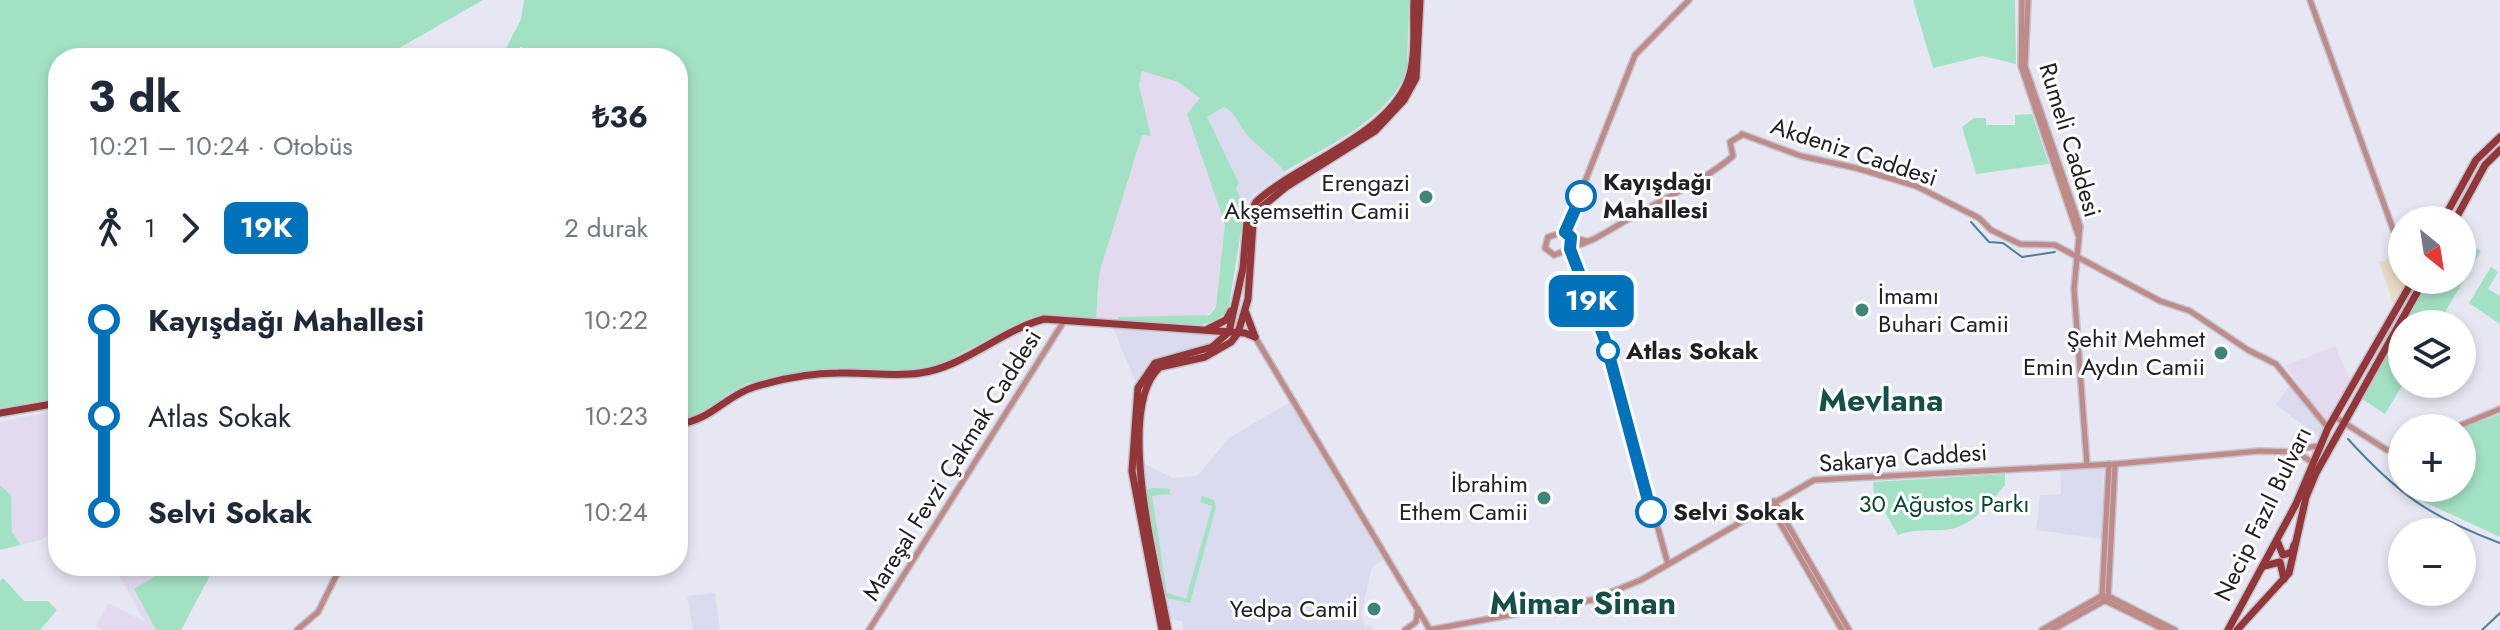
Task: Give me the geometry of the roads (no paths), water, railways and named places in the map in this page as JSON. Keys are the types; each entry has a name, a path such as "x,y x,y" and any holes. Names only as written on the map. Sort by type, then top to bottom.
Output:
{"main road":[{"path":"1233,330 1247,221 1256,202 1377,121 1406,86 1412,66 1414,0"},
{"path":"1162,630 1144,518 1138,453 1143,391 1147,381 1168,363 1214,353 1242,323 1253,223 1258,210 1286,187 1375,131 1404,100 1416,78 1420,0"},
{"path":"2451,206 2476,160 2500,137"},
{"path":"2463,206 2485,165 2500,150"},
{"path":"2338,419 2405,294"},
{"path":"2338,419 2416,294"},
{"path":"1168,630 1132,471 1133,431 1142,379 1163,359 1201,351 1218,333 1237,299"},
{"path":"1245,311 1255,337"},
{"path":"688,423 696,423 742,391 757,386 822,374 917,374 940,369 1017,327 1044,319 1218,333 1233,330 1255,337"},
{"path":"1242,323 1251,327"},
{"path":"0,413 48,405"},
{"name":"Necip Fazıl Bulvarı","path":"2228,630 2281,533 2328,428 2338,419"},
{"name":"Necip Fazıl Bulvarı","path":"2237,630 2284,581 2293,566 2306,497 2338,419"},
{"path":"2281,533 2277,547 2283,555 2292,552 2299,534"},
{"path":"2261,567 2271,561 2280,562 2284,581"}],"street":[{"path":"1668,564 1605,340 1568,234 1635,55 1689,0"},
{"name":"Rumeli Caddesi","path":"2025,0 2023,66 2080,226 2076,255"},
{"path":"2310,0 2388,215"},
{"name":"Akdeniz Caddesi","path":"1595,241 1718,168 1733,156 1730,142 1743,134 1801,156 1916,186 1979,218 1991,230 2020,244 2055,245 2160,301 2190,311 2248,350 2276,364 2328,428"},
{"path":"1568,234 1595,241 1554,255 1545,248 1548,237 1568,234"},
{"path":"2076,255 2074,289 2087,465"},
{"name":"Mareşal Fevzi Çakmak Caddesi","path":"869,630 1065,320"},
{"path":"1255,337 1430,630"},
{"path":"2476,419 2500,409"},
{"path":"2338,419 2388,450"},
{"path":"2276,450 2319,446"},
{"name":"Sakarya Caddesi","path":"1430,630 1592,600 1641,580 1771,502 1814,480 2112,464 2276,450 2296,452 2312,462"},
{"path":"2105,597 2112,464"},
{"path":"1771,502 1849,630"},
{"path":"297,630 318,612 336,576"},
{"path":"2042,630 2105,597"},
{"path":"2052,630 2105,597"},
{"path":"2105,597 2165,630"},
{"path":"2105,597 2175,630"},
{"path":"1830,603 1842,630"},
{"path":"1405,630 1416,622 1418,608"}],"waterway":[{"path":"1971,222 1989,242 2003,243 2022,257 2055,252"},
{"path":"2348,439 2383,475 2416,502 2454,524 2500,543"},
{"path":"2482,630 2500,613"}],"place":[{"name":"Kayışdağı Mahallesi","path":"1581,196"},
{"name":"Erengazi Akşemsettin Camii","path":"1426,197"},
{"name":"İmamı Buhari Camii","path":"1862,310"},
{"name":"Atlas Sokak","path":"1608,351"},
{"name":"Şehit Mehmet Emin Aydın Camii","path":"2221,353"},
{"name":"İbrahim Ethem Camii","path":"1544,498"},
{"name":"Selvi Sokak","path":"1651,512"},
{"name":"Yedpa Camiİ","path":"1374,609"}],"district":[{"name":"Mevlana","path":"1881,400"},
{"name":"Mimar Sinan","path":"1583,603"}],"park label":[{"name":"30 Ağustos Parkı","path":"1944,504"}]}
